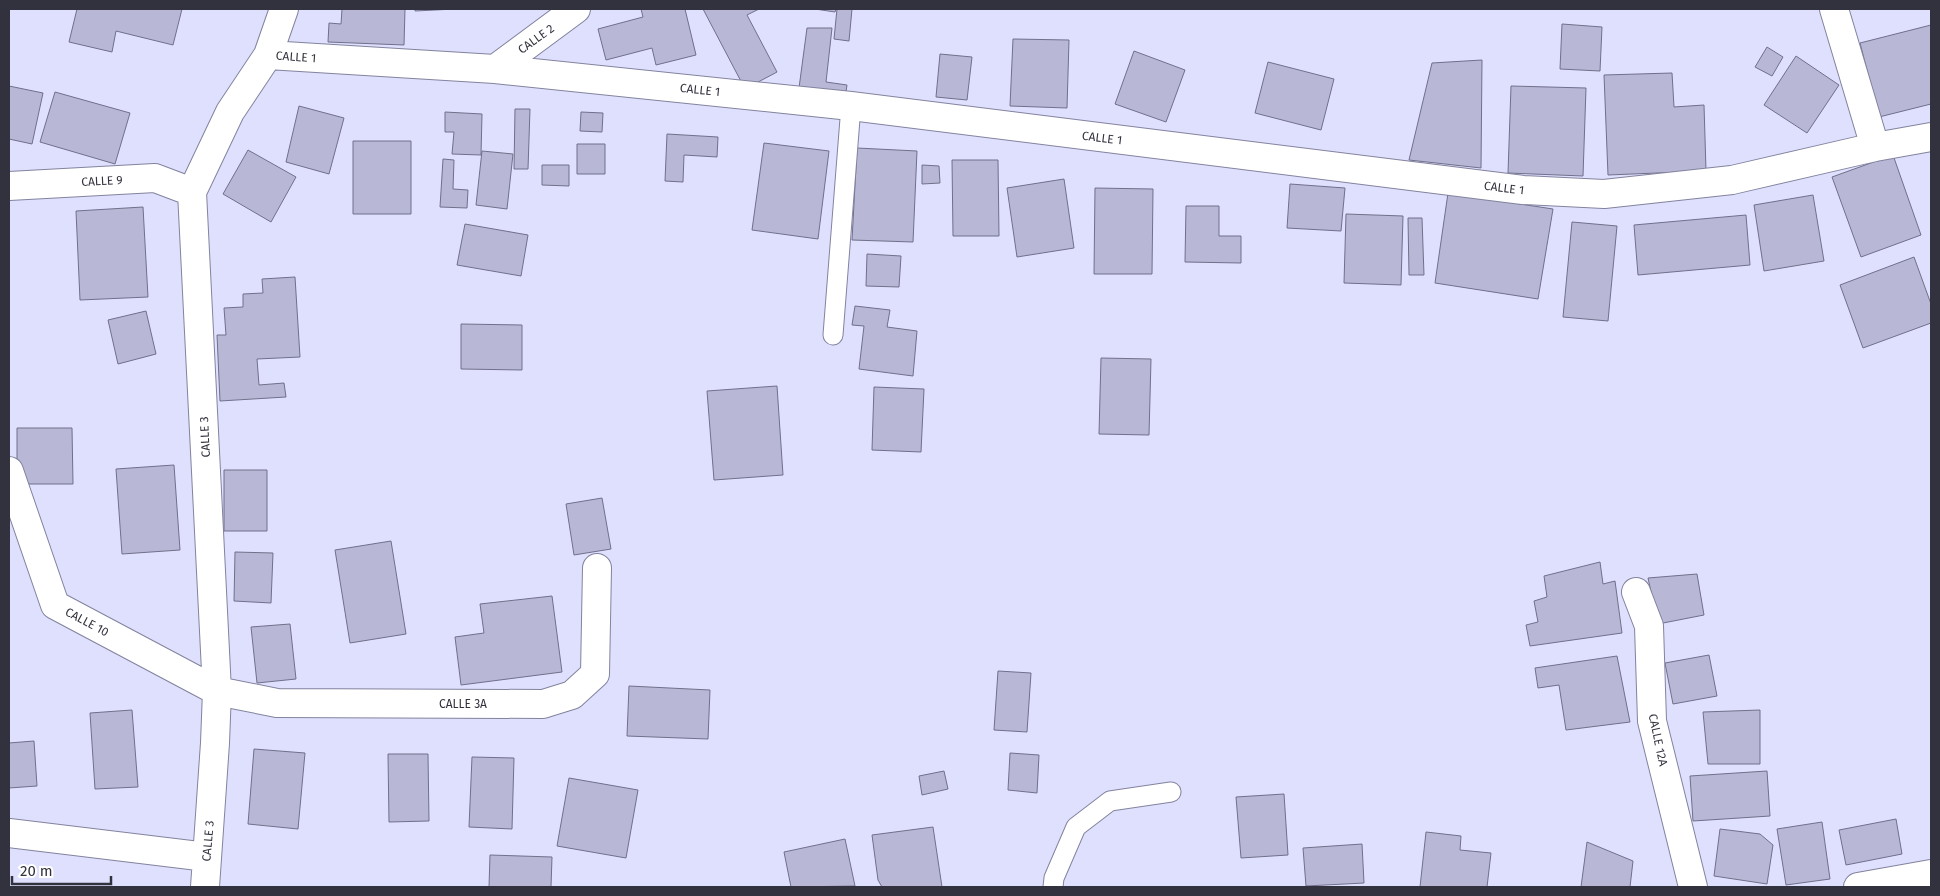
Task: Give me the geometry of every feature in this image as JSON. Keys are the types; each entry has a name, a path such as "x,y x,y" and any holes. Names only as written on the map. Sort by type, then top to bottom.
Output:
{"street":[{"name":"CALLE 3","path":"205,887 216,743 217,691 192,192 230,112 268,55 284,9"},
{"name":"CALLE 2","path":"494,69 576,9"},
{"path":"1834,9 1876,147"},
{"name":"CALLE 1","path":"268,55 494,69 851,106 1523,190 1604,194 1732,180 1876,147 1931,137"},
{"name":"CALLE 9","path":"9,186 155,178 192,192"},
{"name":"CALLE 10","path":"9,471 55,605 217,691"},
{"name":"CALLE 3A","path":"217,691 277,703 543,704 572,695 595,674 597,568"},
{"name":"CALLE 12A","path":"1636,592 1649,626 1652,721 1694,887"},
{"path":"9,833 207,857"},
{"path":"1858,887 1931,874"}],"lane":[{"path":"833,335 851,106"},
{"path":"1053,887 1054,878 1076,827 1110,801 1171,792"}],"building":[{"path":"77,9 182,9 173,45 116,31 112,52 69,42"},
{"path":"342,9 405,9 404,45 328,42 329,23 341,24"},
{"path":"415,9 455,9 415,11"},
{"path":"641,9 685,9 696,55 656,65 652,48 606,60 598,29 643,17"},
{"path":"703,9 759,9 747,15 777,72 745,89"},
{"path":"815,9 836,9 835,12"},
{"path":"837,9 852,9 849,41 834,39"},
{"path":"1562,24 1602,27 1600,71 1560,69"},
{"path":"1931,25 1931,104 1879,117 1860,43"},
{"path":"807,28 832,28 826,82 847,85 845,98 799,88"},
{"path":"1013,39 1069,40 1067,108 1010,106"},
{"path":"1767,47 1783,57 1772,76 1755,67"},
{"path":"1134,51 1185,70 1166,122 1115,104"},
{"path":"940,54 972,57 967,100 936,97"},
{"path":"1796,56 1839,85 1807,133 1764,105"},
{"path":"1482,60 1481,168 1409,160 1432,63"},
{"path":"1268,62 1334,79 1321,130 1255,113"},
{"path":"1672,73 1674,107 1704,105 1706,171 1608,175 1604,75"},
{"path":"9,86 43,93 32,144 9,139"},
{"path":"1511,86 1586,88 1583,176 1508,173"},
{"path":"55,92 130,113 115,164 40,142"},
{"path":"299,106 344,118 329,174 286,162"},
{"path":"515,109 530,109 528,169 514,169"},
{"path":"445,112 482,114 481,155 452,154 454,132 445,132"},
{"path":"581,112 603,113 602,132 580,131"},
{"path":"667,134 718,137 717,157 684,155 683,182 665,181"},
{"path":"353,141 411,141 411,214 353,214"},
{"path":"764,143 829,151 818,239 752,230"},
{"path":"577,144 605,144 605,174 577,174"},
{"path":"857,148 917,151 913,242 852,240"},
{"path":"248,150 296,177 271,222 223,194"},
{"path":"482,151 513,154 507,209 476,205"},
{"path":"1893,155 1921,235 1861,257 1832,177"},
{"path":"443,159 454,160 453,189 468,190 467,208 440,207"},
{"path":"952,160 998,160 999,236 953,236"},
{"path":"542,165 569,165 569,186 542,185"},
{"path":"922,165 939,166 940,183 922,184"},
{"path":"1064,179 1074,248 1017,257 1007,188"},
{"path":"1290,184 1345,188 1341,231 1287,228"},
{"path":"1095,188 1153,189 1152,274 1094,274"},
{"path":"1448,193 1553,209 1538,299 1435,283"},
{"path":"1813,195 1824,261 1764,271 1754,205"},
{"path":"1186,206 1219,206 1219,236 1241,236 1241,263 1185,262"},
{"path":"143,207 148,297 80,300 76,211"},
{"path":"1346,214 1403,216 1401,285 1344,283"},
{"path":"1746,215 1750,265 1638,275 1634,225"},
{"path":"1408,218 1422,218 1424,275 1409,275"},
{"path":"1572,222 1617,226 1608,321 1563,317"},
{"path":"465,224 528,235 521,276 457,265"},
{"path":"867,254 901,256 899,287 866,286"},
{"path":"1914,257 1931,304 1931,323 1863,348 1840,285"},
{"path":"295,277 300,357 257,359 259,385 284,383 286,397 220,401 217,335 226,335 224,308 243,307 243,294 263,293 262,279"},
{"path":"855,306 890,310 887,327 917,331 913,376 859,369 864,326 852,325"},
{"path":"146,311 156,354 118,364 108,320"},
{"path":"461,324 522,325 522,370 461,369"},
{"path":"1101,358 1151,359 1149,435 1099,434"},
{"path":"777,386 783,475 714,480 707,391"},
{"path":"874,387 924,389 921,452 872,450"},
{"path":"17,428 72,428 73,484 17,484"},
{"path":"174,465 180,550 122,554 116,469"},
{"path":"224,470 267,470 267,531 224,531"},
{"path":"602,498 611,549 574,555 566,504"},
{"path":"391,541 406,634 350,643 335,550"},
{"path":"235,552 273,553 271,603 234,601"},
{"path":"1600,562 1603,584 1615,581 1622,633 1530,646 1526,625 1538,622 1534,601 1547,597 1544,576"},
{"path":"1697,574 1704,615 1658,624 1648,578"},
{"path":"552,596 562,672 461,685 455,637 484,633 480,604"},
{"path":"290,624 296,679 257,683 251,627"},
{"path":"1709,655 1717,696 1673,704 1665,663"},
{"path":"1617,656 1630,722 1566,730 1559,685 1538,688 1535,668"},
{"path":"998,671 1031,673 1027,732 994,730"},
{"path":"629,686 710,690 708,739 627,736"},
{"path":"132,710 138,787 95,789 90,713"},
{"path":"1760,710 1760,764 1708,764 1703,712"},
{"path":"34,741 37,786 9,788 9,743"},
{"path":"254,749 305,753 298,829 248,824"},
{"path":"1010,753 1039,755 1037,793 1008,790"},
{"path":"388,754 428,754 429,821 389,822"},
{"path":"472,757 514,758 512,829 469,827"},
{"path":"944,771 948,789 922,795 919,776"},
{"path":"1767,771 1770,816 1693,821 1690,776"},
{"path":"569,778 638,790 626,858 557,846"},
{"path":"1284,794 1288,855 1241,858 1236,797"},
{"path":"1896,819 1902,854 1846,865 1839,830"},
{"path":"1822,822 1830,879 1786,885 1777,829"},
{"path":"933,827 942,887 882,887 878,880 872,835"},
{"path":"1720,829 1760,834 1773,845 1767,884 1714,876"},
{"path":"1426,832 1461,836 1460,850 1491,853 1487,887 1420,887"},
{"path":"845,839 855,886 791,887 784,852"},
{"path":"1587,842 1633,861 1630,887 1581,887"},
{"path":"1362,844 1364,883 1306,886 1303,848"},
{"path":"490,855 552,857 551,887 489,887"}]}
